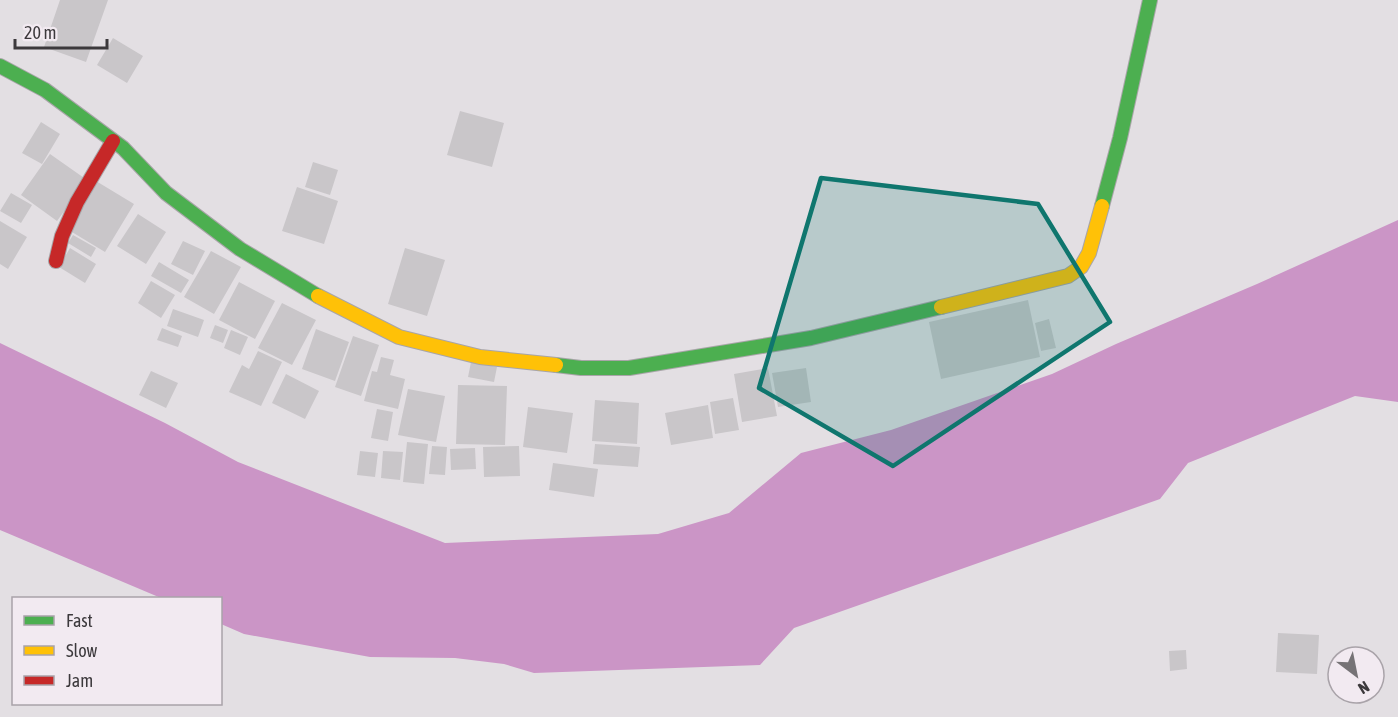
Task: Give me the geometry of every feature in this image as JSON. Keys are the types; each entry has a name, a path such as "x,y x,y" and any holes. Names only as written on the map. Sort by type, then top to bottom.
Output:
{"street":[{"path":"0,66 45,90 123,148 166,193 240,249 313,294 399,337 480,357 581,368 629,368 811,338 1068,276 1081,267 1089,253 1122,128 1150,0"},
{"path":"56,261 62,236 77,202 113,141"}],"highlighted area":[{"path":"821,178 1038,204 1110,322 893,466 759,388"}],"shaded area":[{"path":"1398,220 1398,402 1355,396 1188,463 1160,499 794,628 760,665 534,673 504,664 455,658 370,657 244,634 222,624 222,597 159,597 0,530 0,343 165,423 238,462 445,543 658,534 729,513 801,453 891,430 1052,374"}],"building":[{"path":"60,0 108,0 86,62 44,47"},
{"path":"113,38 143,56 127,83 97,65"},
{"path":"460,111 504,123 492,167 447,155"},
{"path":"41,122 60,134 42,164 22,153"},
{"path":"50,154 87,180 57,221 21,195"},
{"path":"313,162 338,170 330,195 305,187"},
{"path":"96,181 134,204 105,252 67,229"},
{"path":"297,187 338,201 324,244 282,231"},
{"path":"11,193 32,205 21,223 0,211"},
{"path":"138,214 166,232 146,264 117,246"},
{"path":"0,221 27,237 8,269 0,264"},
{"path":"73,235 96,248 91,257 68,243"},
{"path":"183,241 205,251 193,275 171,264"},
{"path":"70,248 96,264 85,283 59,267"},
{"path":"405,248 445,260 427,316 388,304"},
{"path":"211,251 241,267 214,314 184,297"},
{"path":"159,262 189,280 181,293 151,276"},
{"path":"151,281 175,295 161,318 138,303"},
{"path":"239,282 275,301 255,339 219,320"},
{"path":"1028,300 1040,357 941,379 929,322"},
{"path":"282,303 316,320 292,365 258,348"},
{"path":"173,309 204,320 198,337 167,326"},
{"path":"1049,319 1056,348 1041,351 1035,323"},
{"path":"215,325 228,330 223,343 210,338"},
{"path":"162,328 182,336 178,347 157,340"},
{"path":"316,329 349,342 335,381 302,369"},
{"path":"231,330 248,337 240,355 224,348"},
{"path":"353,336 379,345 361,396 335,387"},
{"path":"258,351 282,362 261,406 229,392 242,365 249,369"},
{"path":"381,357 394,360 390,375 405,379 398,409 364,401 372,371 377,372"},
{"path":"471,362 497,367 494,382 468,377"},
{"path":"768,368 777,416 742,422 734,374"},
{"path":"806,368 811,402 778,407 772,373"},
{"path":"151,371 178,383 166,408 139,395"},
{"path":"286,374 319,391 305,419 272,403"},
{"path":"458,385 507,386 505,445 456,444"},
{"path":"408,389 445,396 436,442 398,435"},
{"path":"733,398 739,430 715,434 710,402"},
{"path":"595,400 639,403 637,444 592,441"},
{"path":"708,405 713,438 671,445 665,413"},
{"path":"528,407 573,413 567,453 523,447"},
{"path":"377,409 393,412 388,441 371,438"},
{"path":"407,442 428,444 424,484 403,482"},
{"path":"595,444 640,447 638,467 593,464"},
{"path":"432,446 447,447 445,475 429,474"},
{"path":"519,446 520,476 484,477 483,447"},
{"path":"475,448 476,469 451,470 450,449"},
{"path":"360,451 378,453 375,477 357,475"},
{"path":"383,451 403,452 400,480 381,478"},
{"path":"553,463 598,469 594,497 549,490"},
{"path":"1278,633 1319,635 1317,674 1276,672"},
{"path":"1186,650 1187,669 1170,671 1169,651"}],"traffic: fast":[{"path":"1102,206 1120,138 1150,0"},
{"path":"0,66 45,90 123,148 166,193 240,249 318,296"},
{"path":"556,365 581,368 629,368 811,338 941,307"}],"traffic: slow":[{"path":"941,307 1068,276 1081,267 1089,253 1102,206"},
{"path":"318,296 399,337 480,357 556,365"}],"traffic: jam":[{"path":"56,261 62,236 77,202 113,141"}]}
